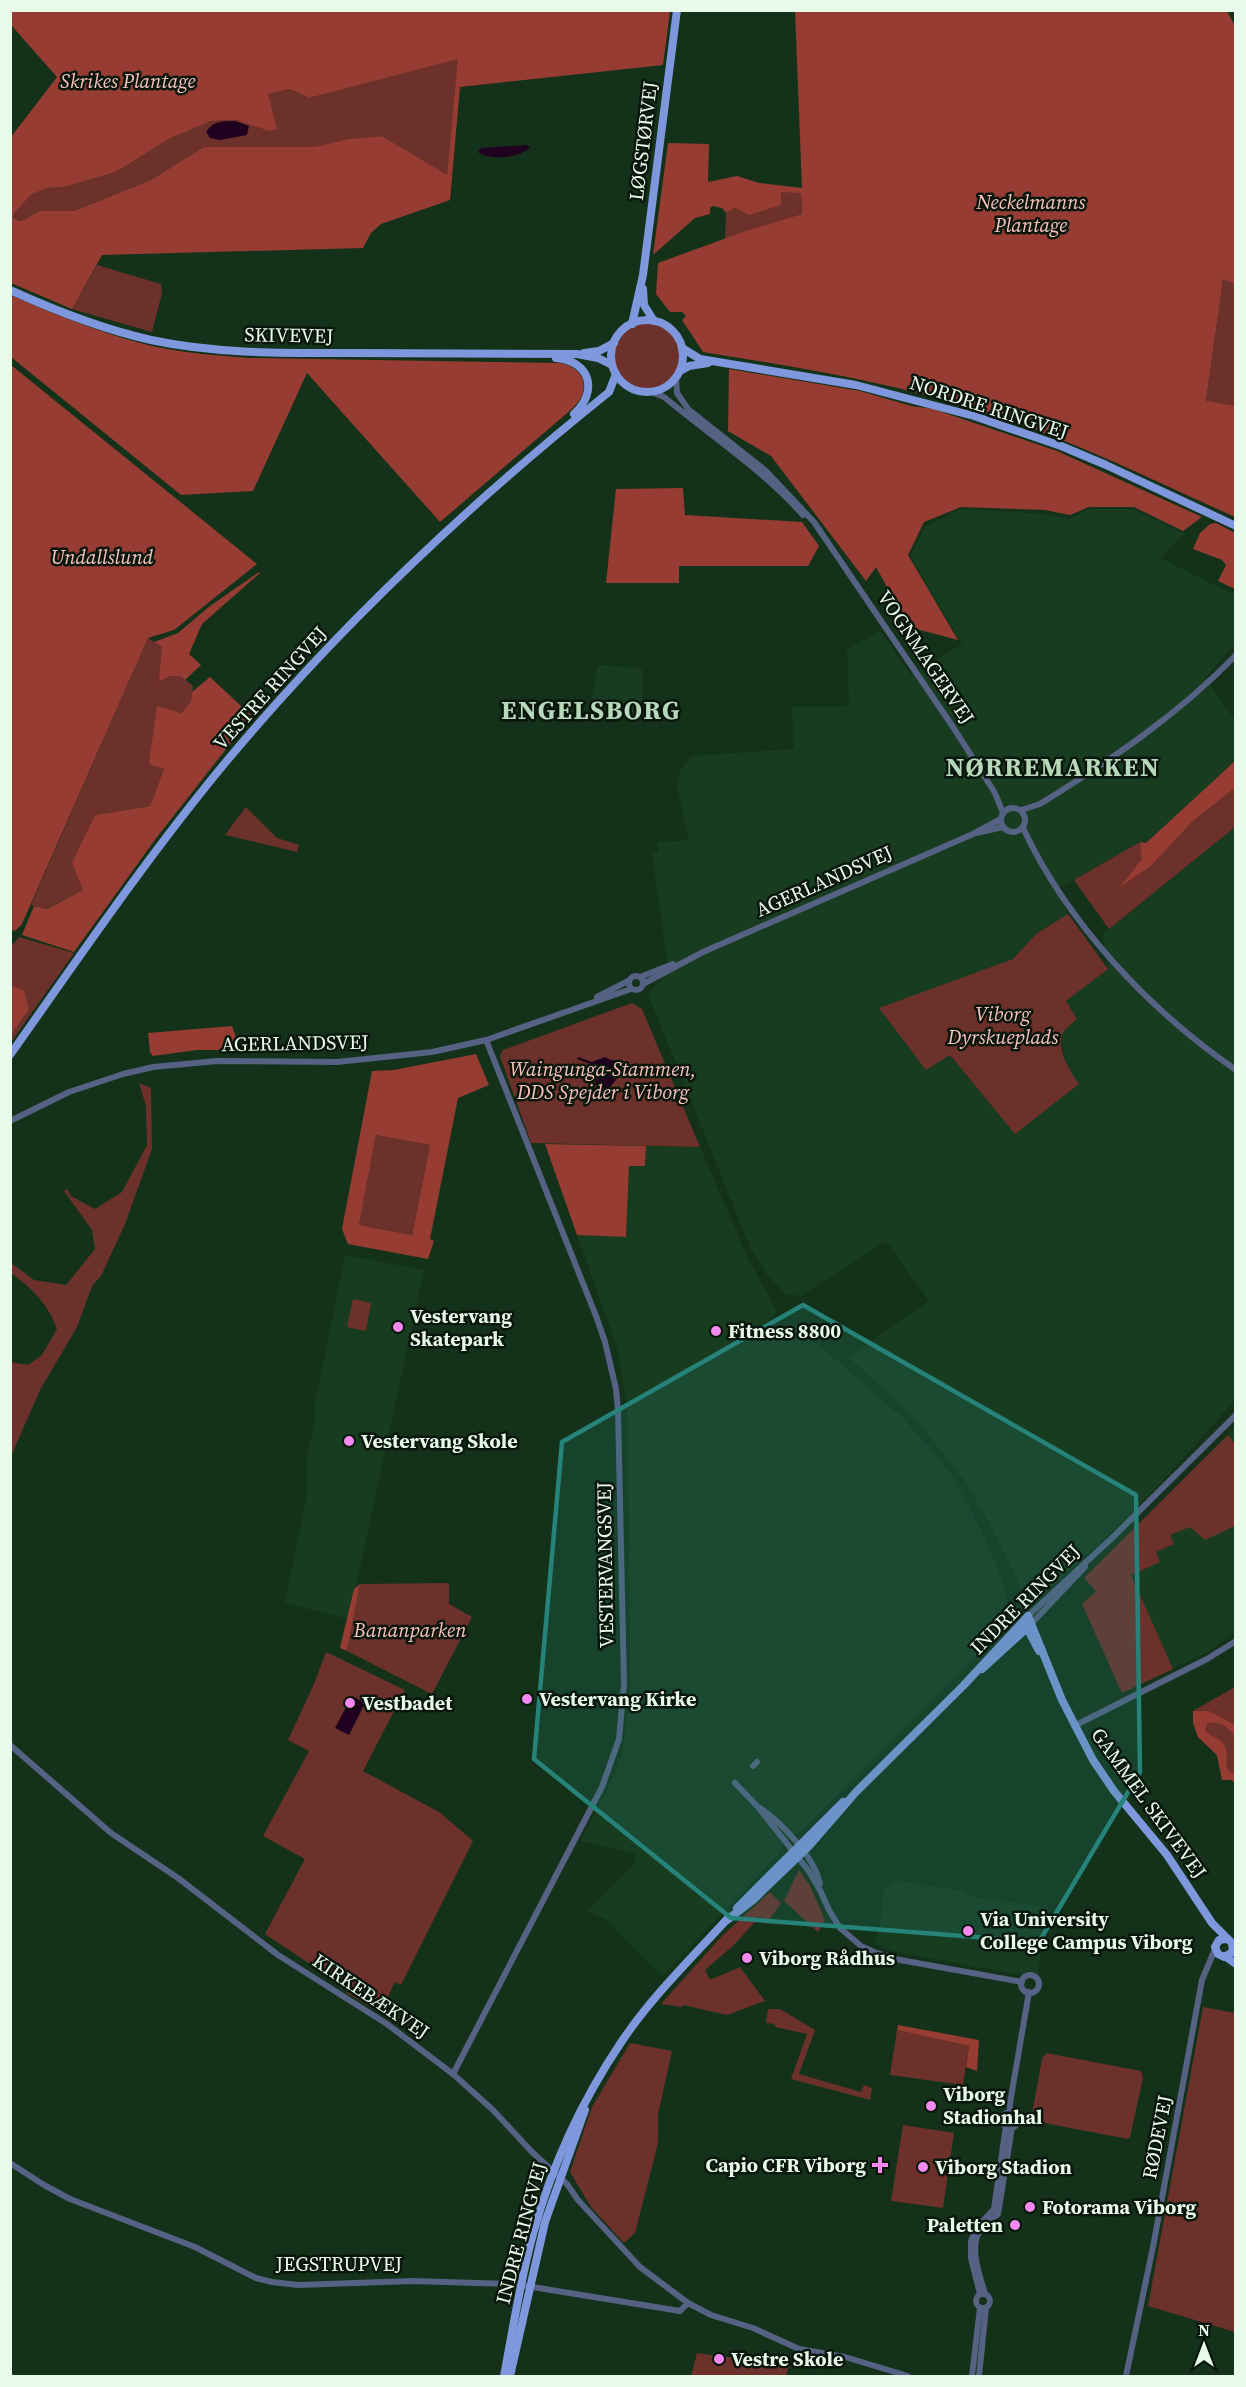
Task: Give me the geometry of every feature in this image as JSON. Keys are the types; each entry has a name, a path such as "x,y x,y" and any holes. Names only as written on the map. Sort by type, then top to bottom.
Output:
{"main road":[{"name":"LØGSTØRVEJ","path":"632,324 643,275 677,10"},
{"name":"LØGSTØRVEJ","path":"643,275 644,304 654,321"},
{"name":"SKIVEVEJ","path":"10,290 99,326 151,340 186,346 255,352 577,354 599,351 614,343"},
{"path":"654,321 672,331 682,348 683,358 678,374 665,387 651,392 640,391 629,387 614,370 611,354 618,335 632,324 654,321"},
{"name":"NORDRE RINGVEJ","path":"682,348 700,358 856,385 974,416 1061,446 1236,526"},
{"path":"480,354 566,359 577,364 587,379 589,390 582,406 515,468"},
{"name":"SKIVEVEJ","path":"577,354 598,358 614,370"},
{"name":"NORDRE RINGVEJ","path":"678,374 689,366 718,362"},
{"name":"VESTRE RINGVEJ","path":"609,392 614,370"},
{"name":"VESTRE RINGVEJ","path":"10,1055 170,831 292,685 376,597 515,468 609,392 629,387"},
{"name":"GAMMEL SKIVEVEJ","path":"1028,1622 1074,1726 1103,1775 1167,1855 1212,1923 1232,1943 1234,1953"},
{"name":"INDRE RINGVEJ","path":"510,2376 532,2236 554,2171 576,2118 622,2041 687,1960 727,1920 753,1900 840,1805 856,1792 1028,1622"},
{"name":"GAMMEL SKIVEVEJ","path":"1212,1923 1220,1951"},
{"path":"1220,1951 1226,1938"},
{"path":"1220,1951 1234,1953"},
{"path":"1220,1951 1236,1964"},
{"name":"INDRE RINGVEJ","path":"504,2376 525,2287 586,2104"}],"street":[{"name":"VOGNMAGERVEJ","path":"678,374 677,393 688,409 766,471 800,504 828,541 995,793 1011,808"},
{"name":"VOGNMAGERVEJ","path":"651,392 664,397 763,475 828,541"},
{"path":"1236,655 1209,683 1163,722 1040,804 1025,818 1023,828 1032,848 1078,917 1127,978 1212,1054 1236,1070"},
{"name":"VOGNMAGERVEJ","path":"995,793 1002,816"},
{"path":"1023,828 1016,832 1009,832 1003,826 1002,816 1011,808 1021,810 1040,804"},
{"path":"1021,810 1025,818"},
{"name":"AGERLANDSVEJ","path":"640,977 688,959 973,834 1002,816"},
{"name":"AGERLANDSVEJ","path":"973,834 1003,826"},
{"path":"1016,832 1032,848"},
{"name":"AGERLANDSVEJ","path":"643,984 688,959"},
{"path":"633,976 640,977 643,984 639,989 631,989 628,981 633,976"},
{"name":"AGERLANDSVEJ","path":"584,1005 628,981"},
{"name":"AGERLANDSVEJ","path":"10,1121 69,1092 123,1074 153,1067 194,1062 337,1062 432,1052 486,1040 631,989"},
{"name":"VESTERVANGSVEJ","path":"453,2074 602,1787 615,1756 624,1704 621,1512 616,1389 605,1342 596,1316 486,1040"},
{"name":"INDRE RINGVEJ","path":"1028,1622 1236,1415"},
{"path":"1074,1726 1207,1659 1236,1641"},
{"name":"KIRKEBÆKVEJ","path":"10,1745 124,1842 178,1878 278,1954 387,2024 453,2074 493,2110 560,2177 578,2200 640,2267 688,2303 711,2315 753,2328 799,2349 845,2357 908,2376"},
{"path":"735,1783 798,1851 840,1928 855,1941 874,1952 900,1960 1022,1982"},
{"name":"RØDEVEJ","path":"1126,2376 1153,2247 1204,1973 1220,1951"},
{"path":"1030,1975 1038,1980 1036,1990 1029,1992 1023,1989 1022,1982 1030,1975"},
{"path":"1010,2112 1029,1992"},
{"path":"1009,2127 1017,2123 1018,2118 1010,2112"},
{"path":"1009,2127 1003,2123 1003,2117 1010,2112"},
{"path":"972,2376 983,2308 990,2300 982,2294 971,2258 973,2235 977,2226 994,2210 1009,2127"},
{"name":"JEGSTRUPVEJ","path":"10,2163 70,2199 195,2247 256,2278 272,2282 298,2285 412,2281 525,2287 680,2311 688,2303"},
{"path":"982,2294 975,2302 983,2308"},
{"path":"979,2376 983,2308"}],"highlighted area":[{"path":"803,1305 1136,1495 1140,1772 1039,1942 731,1918 534,1759 562,1442"}],"shaded area":[{"path":"235,121 249,126 247,135 220,140 210,138 206,132 215,124"},
{"path":"527,145 530,147 526,151 505,157 490,157 478,152 481,148"},
{"path":"961,509 1044,514 1069,519 1089,509 1133,509 1185,534 1160,558 1235,595 1235,644 1205,678 1235,720 1235,761 1146,843 1140,842 1056,890 1068,914 1036,934 1013,959 880,1009 927,1070 949,1055 1015,1133 1068,1068 1061,1042 1063,1033 1077,1019 1066,1001 1108,969 1102,935 1235,827 1235,1400 1158,1486 1094,1549 1030,1605 987,1519 965,1481 914,1417 848,1357 929,1301 886,1241 800,1296 786,1294 767,1275 750,1247 648,994 669,972 652,854 659,852 658,842 689,840 677,788 680,771 691,756 794,749 792,707 849,706 847,650 880,630 911,675 962,644 910,556 926,526"},
{"path":"601,665 642,669 643,713 595,715 591,708 597,667"},
{"path":"578,1057 592,1062 605,1057 618,1060 620,1062 619,1076 609,1089 600,1091 595,1084 595,1066 577,1059"},
{"path":"646,1146 700,1147 748,1258 777,1311 768,1323 776,1333 789,1324 795,1324 902,1417 937,1456 955,1480 984,1536 996,1563 1013,1619 802,1831 781,1848 779,1854 662,1976 606,1919 587,1912 635,1864 635,1854 581,1841 617,1770 622,1753 630,1690 628,1419 615,1341 577,1235 626,1237 629,1165 645,1166"},
{"name":"Vestervang Skole","path":"345,1255 424,1270 349,1619 285,1603 307,1495 306,1464 315,1418 314,1408"},
{"path":"1235,1427 1235,1632 1208,1652 1122,1693 1092,1576"},
{"path":"352,1696 365,1703 349,1735 335,1728"},
{"path":"894,1880 964,1891 969,1896 1048,1907 1038,1973 1028,1971 1021,1975 896,1952 874,1944 879,1931 884,1889"}],"green space":[{"name":"Skrikes Plantage","path":"11,10 670,10 663,65 460,87 450,200 381,224 371,233 363,248 102,255 72,309 11,283 11,137 57,77 11,25","holes":["458,59 447,175 382,136 348,139 314,147 204,147 151,180 74,211 40,211 23,220 13,218 14,213 32,194 116,172 167,140 211,121 237,120 269,131 277,129 268,94 290,89 309,98"]},
{"name":"Neckelmanns Plantage","path":"795,11 1227,11 1236,28 1235,284 1223,279 1206,401 1235,406 1235,517 1092,452 982,411 914,392 854,379 703,352 682,320 686,316 682,312 670,312 656,294 658,263 743,232 802,214 801,193 781,192 781,205 749,215 735,208 726,213 722,208 713,206 710,208 710,214 695,218 653,255 668,143 709,144 708,182 737,176 759,183 802,188"},
{"path":"459,58 447,176 382,136 348,139 315,147 204,147 151,180 74,211 40,211 23,220 13,218 14,213 32,194 116,172 167,140 211,121 237,120 277,129 267,94 290,89 309,98"},
{"path":"780,192 801,192 802,214 725,239 726,213 735,208 749,215"},
{"path":"97,265 161,284 162,293 152,332 72,309"},
{"path":"1223,278 1235,284 1235,406 1206,402"},
{"path":"10,295 93,328 170,350 249,358 559,363 575,369 583,380 584,387 579,401 573,408 440,522 307,373 253,491 181,495 11,357"},
{"path":"647,322 660,325 671,332 678,343 681,356 678,369 671,380 660,387 647,390 634,387 623,380 616,369 613,356 616,343 623,332 634,325"},
{"name":"Undallslund","path":"11,365 257,564 174,630 148,638 22,924 15,931 10,929"},
{"path":"729,369 860,391 911,406 933,409 1057,451 1202,517 1183,531 1134,507 1089,507 1070,515 1045,510 961,507 924,522 908,555 958,640 909,627 876,567 866,581 771,456 728,431"},
{"path":"683,488 685,515 802,522 819,546 808,566 679,566 679,583 606,583 616,489"},
{"path":"1216,523 1235,533 1235,589 1218,581 1226,565 1222,560 1193,549 1200,533 1210,524"},
{"path":"259,572 202,624 189,654 201,665 185,680 181,676 170,676 159,681 162,647 154,642 178,633 210,606"},
{"path":"148,638 162,647 170,676 181,676 193,686 191,702 181,713 157,707 164,769 150,806 95,815 83,890 46,909 31,905"},
{"path":"210,677 252,716 157,837 74,952 22,935 34,906 47,909 83,890 72,863 95,815 150,806 164,769 149,764 157,706 181,713 191,702 192,692"},
{"path":"1235,761 1235,788 1193,821 1151,866 1120,887 1142,859 1140,842 1146,843"},
{"path":"1235,788 1235,827 1109,929 1074,880 1140,842 1143,859 1122,885 1151,866 1193,821"},
{"path":"246,807 277,838 299,845 297,852 225,835"},
{"name":"Viborg Dyrskueplads","path":"1068,914 1108,969 1066,1001 1077,1019 1063,1033 1062,1052 1079,1084 1015,1134 950,1055 926,1070 879,1008 1013,959 1036,934"},
{"path":"19,937 74,953 11,1042 11,1035 29,1009 24,990 11,986 11,947"},
{"path":"11,986 24,990 29,1009 11,1035"},
{"name":"Waingunga-Stammen, DDS Spejder i Viborg","path":"632,1003 642,1009 700,1147 531,1143 500,1056 503,1050"},
{"path":"232,1026 238,1043 236,1050 197,1050 153,1056 150,1052 148,1033"},
{"path":"476,1054 489,1085 458,1098 430,1239 434,1241 428,1259 348,1244 342,1229 372,1071 394,1070","holes":["376,1135 430,1145 412,1235 359,1225"]},
{"path":"139,1083 151,1088 152,1149 125,1224 101,1276 92,1286 77,1327 40,1390 11,1456 11,1362 28,1365 42,1355 57,1329 49,1312 38,1297 11,1273 11,1263 34,1280 66,1285 95,1249 92,1230 64,1191 67,1189 71,1196 95,1209 122,1192 147,1145 146,1106"},
{"path":"376,1135 430,1145 412,1235 359,1225"},
{"path":"545,1144 646,1146 645,1166 629,1166 626,1237 577,1235"},
{"path":"353,1299 371,1303 366,1331 347,1327"},
{"path":"1228,1435 1235,1444 1235,1526 1205,1540 1190,1527 1170,1535 1174,1544 1156,1552 1160,1562 1131,1575 1173,1669 1122,1693 1082,1604 1096,1591 1084,1578"},
{"name":"Bananparken","path":"449,1583 449,1604 472,1617 432,1694 347,1651 360,1584"},
{"path":"360,1584 347,1651 340,1648 354,1589"},
{"path":"326,1652 405,1690 363,1771 439,1812 473,1841 401,1985 395,1982 380,2013 347,1993 343,1986 265,1934 305,1859 263,1836 309,1751 288,1740"},
{"path":"1235,1687 1235,1783 1232,1780 1222,1780 1217,1755 1198,1737 1193,1723 1193,1711"},
{"path":"1193,1711 1209,1711 1235,1725 1235,1735 1226,1727 1215,1722 1207,1724 1205,1730 1225,1746 1227,1767 1235,1774 1235,1783 1232,1780 1222,1780 1217,1755 1198,1737 1193,1723"},
{"path":"799,1870 809,1884 825,1920 818,1932 784,1901"},
{"path":"770,1892 781,1903 767,1923 760,1916 734,1945 705,1970 710,1980 740,1967 765,2001 727,2015 683,2005 682,2007 661,2004 721,1937"},
{"path":"1203,2007 1235,2013 1235,2332 1148,2306"},
{"path":"768,2009 780,2009 815,2030 799,2074 861,2092 864,2085 872,2088 870,2100 791,2079 807,2034 766,2023"},
{"path":"898,2025 979,2040 977,2071 966,2067 969,2046 897,2030"},
{"path":"897,2030 969,2046 963,2085 890,2075"},
{"path":"630,2043 672,2051 658,2114 658,2143 635,2233 624,2243 591,2207 570,2172 592,2107"},
{"path":"1046,2053 1141,2071 1143,2078 1128,2139 1034,2121 1032,2114 1042,2059"},
{"name":"Viborg Stadion","path":"903,2125 954,2133 943,2208 891,2201"},
{"name":"Vestre Skole","path":"697,2353 789,2365 786,2376 691,2376"}],"place":[{"name":"Vestervang Skatepark","path":"398,1327"},
{"name":"Fitness 8800","path":"716,1331"},
{"name":"Vestervang Skole","path":"349,1441"},
{"name":"Vestervang Kirke","path":"527,1699"},
{"name":"Vestbadet","path":"350,1703"},
{"name":"Via University College Campus Viborg","path":"968,1931"},
{"name":"Viborg Rådhus","path":"747,1958"},
{"name":"Viborg Stadionhal","path":"931,2106"},
{"name":"Capio CFR Viborg","path":"880,2165"},
{"name":"Viborg Stadion","path":"923,2167"},
{"name":"Fotorama Viborg","path":"1030,2207"},
{"name":"Paletten","path":"1015,2225"},
{"name":"Vestre Skole","path":"719,2359"}],"district":[{"name":"ENGELSBORG","path":"591,710"},
{"name":"NØRREMARKEN","path":"1053,767"}]}
